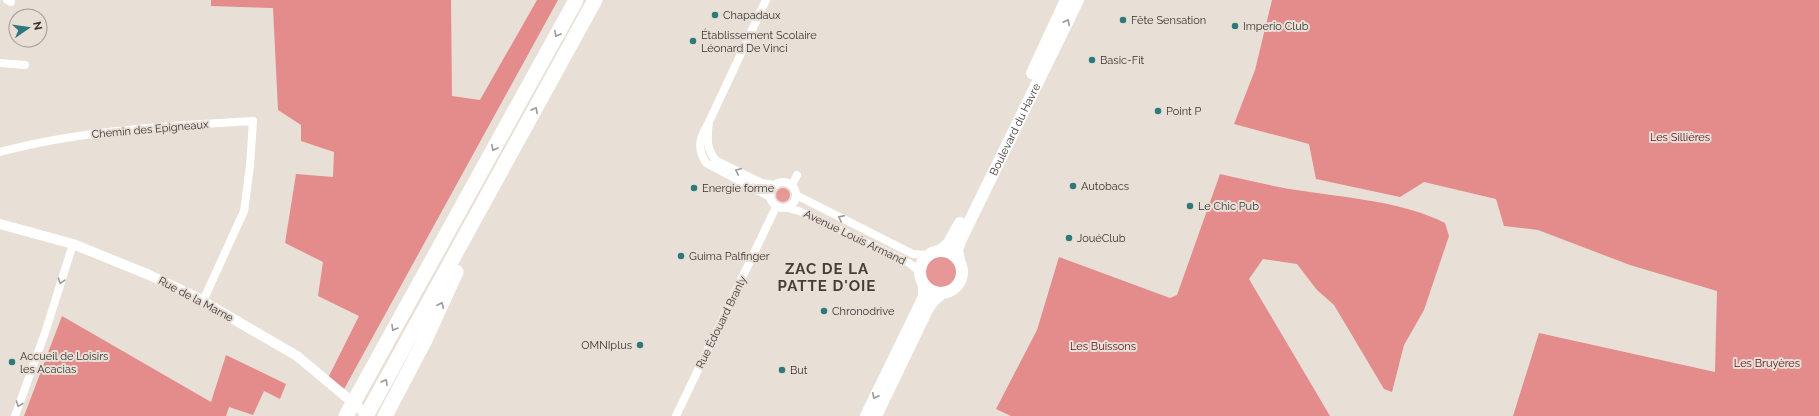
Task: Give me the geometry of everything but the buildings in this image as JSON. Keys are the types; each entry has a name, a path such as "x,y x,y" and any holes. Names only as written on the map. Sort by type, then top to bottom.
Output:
{"highway":[{"path":"346,416 381,350 576,0"},
{"path":"366,416 595,0"},
{"path":"385,416 425,340 477,226 476,218"},
{"path":"335,416 357,381 381,350"}],"main road":[{"name":"Boulevard du Havre","path":"927,255 940,250 949,243 956,231 1066,0"},
{"name":"Boulevard du Havre","path":"876,416 928,308 942,293 952,290 960,280 962,268 957,250 961,239 1078,0"},
{"path":"940,250 951,253 959,260"},
{"path":"866,416 924,296 924,285 919,271 922,261 927,255"},
{"path":"924,285 932,291 942,293"}],"street":[{"path":"766,0 709,122 701,134 700,140 702,157 706,163 770,197"},
{"path":"0,63 25,65"},
{"name":"Chemin des Epigneaux","path":"0,152 21,146 112,131 253,121 250,166 244,211 203,300"},
{"path":"709,122 707,137 712,156 717,162 762,183 775,185 785,182 792,185 796,195 794,203 788,208 776,207 770,197 770,190 775,185"},
{"path":"792,185 797,175"},
{"name":"Avenue Louis Armand","path":"796,195 913,254 927,255"},
{"name":"Rue Édouard Branly","path":"676,416 776,207"},
{"name":"Avenue Louis Armand","path":"788,208 804,213 909,263 919,271"},
{"name":"Rue de la Marne","path":"0,224 73,244 147,274 203,300 297,356 369,416"},
{"path":"15,416 46,330 73,244"}],"shaded area":[{"path":"780,188 786,188 790,192 790,198 786,202 780,202 776,198 776,192"},
{"path":"941,255 953,260 958,272 953,284 941,289 929,284 924,272 929,260"}],"green space":[{"path":"211,0 451,0 452,96 480,100 537,0 558,0 343,391 328,378 359,316 318,296 323,262 285,243 296,174 333,177 334,152 301,141 301,125 278,110 273,8 211,6"},
{"name":"Les Sillières","path":"1272,0 1819,0 1819,416 1513,416 1539,333 1715,372 1717,291 1630,265 1538,230 1504,226 1496,199 1424,182 1400,197 1316,179 1309,144 1234,124 1255,70"},
{"name":"Les Buissons","path":"1220,174 1282,188 1394,205 1429,216 1445,223 1449,236 1424,310 1404,345 1392,392 1384,389 1334,305 1317,290 1297,264 1263,259 1249,279 1330,416 1011,416 996,409 1037,330 1059,257 1170,298 1177,295"},
{"path":"62,316 211,402 226,355 286,384 280,399 264,391 253,415 229,407 226,416 24,416"}],"place":[{"name":"Chapadaux","path":"715,15"},
{"name":"Fête Sensation","path":"1123,20"},
{"name":"Imperio Club","path":"1235,26"},
{"name":"Établissement Scolaire Léonard De Vinci","path":"693,41"},
{"name":"Basic-Fit","path":"1092,60"},
{"name":"Point P","path":"1158,111"},
{"name":"Autobacs","path":"1073,186"},
{"name":"Energie forme","path":"694,188"},
{"name":"Le Chic Pub","path":"1190,206"},
{"name":"JouéClub","path":"1069,238"},
{"name":"Guima Palfinger","path":"681,256"},
{"name":"Chronodrive","path":"824,311"},
{"name":"OMNIplus","path":"640,345"},
{"name":"Accueil de Loisirs les Acacias","path":"12,362"},
{"name":"But","path":"782,370"}],"district":[{"name":"ZAC DE LA PATTE D'OIE","path":"827,278"}],"park label":[{"name":"Les Bruyères","path":"1767,363"}]}
